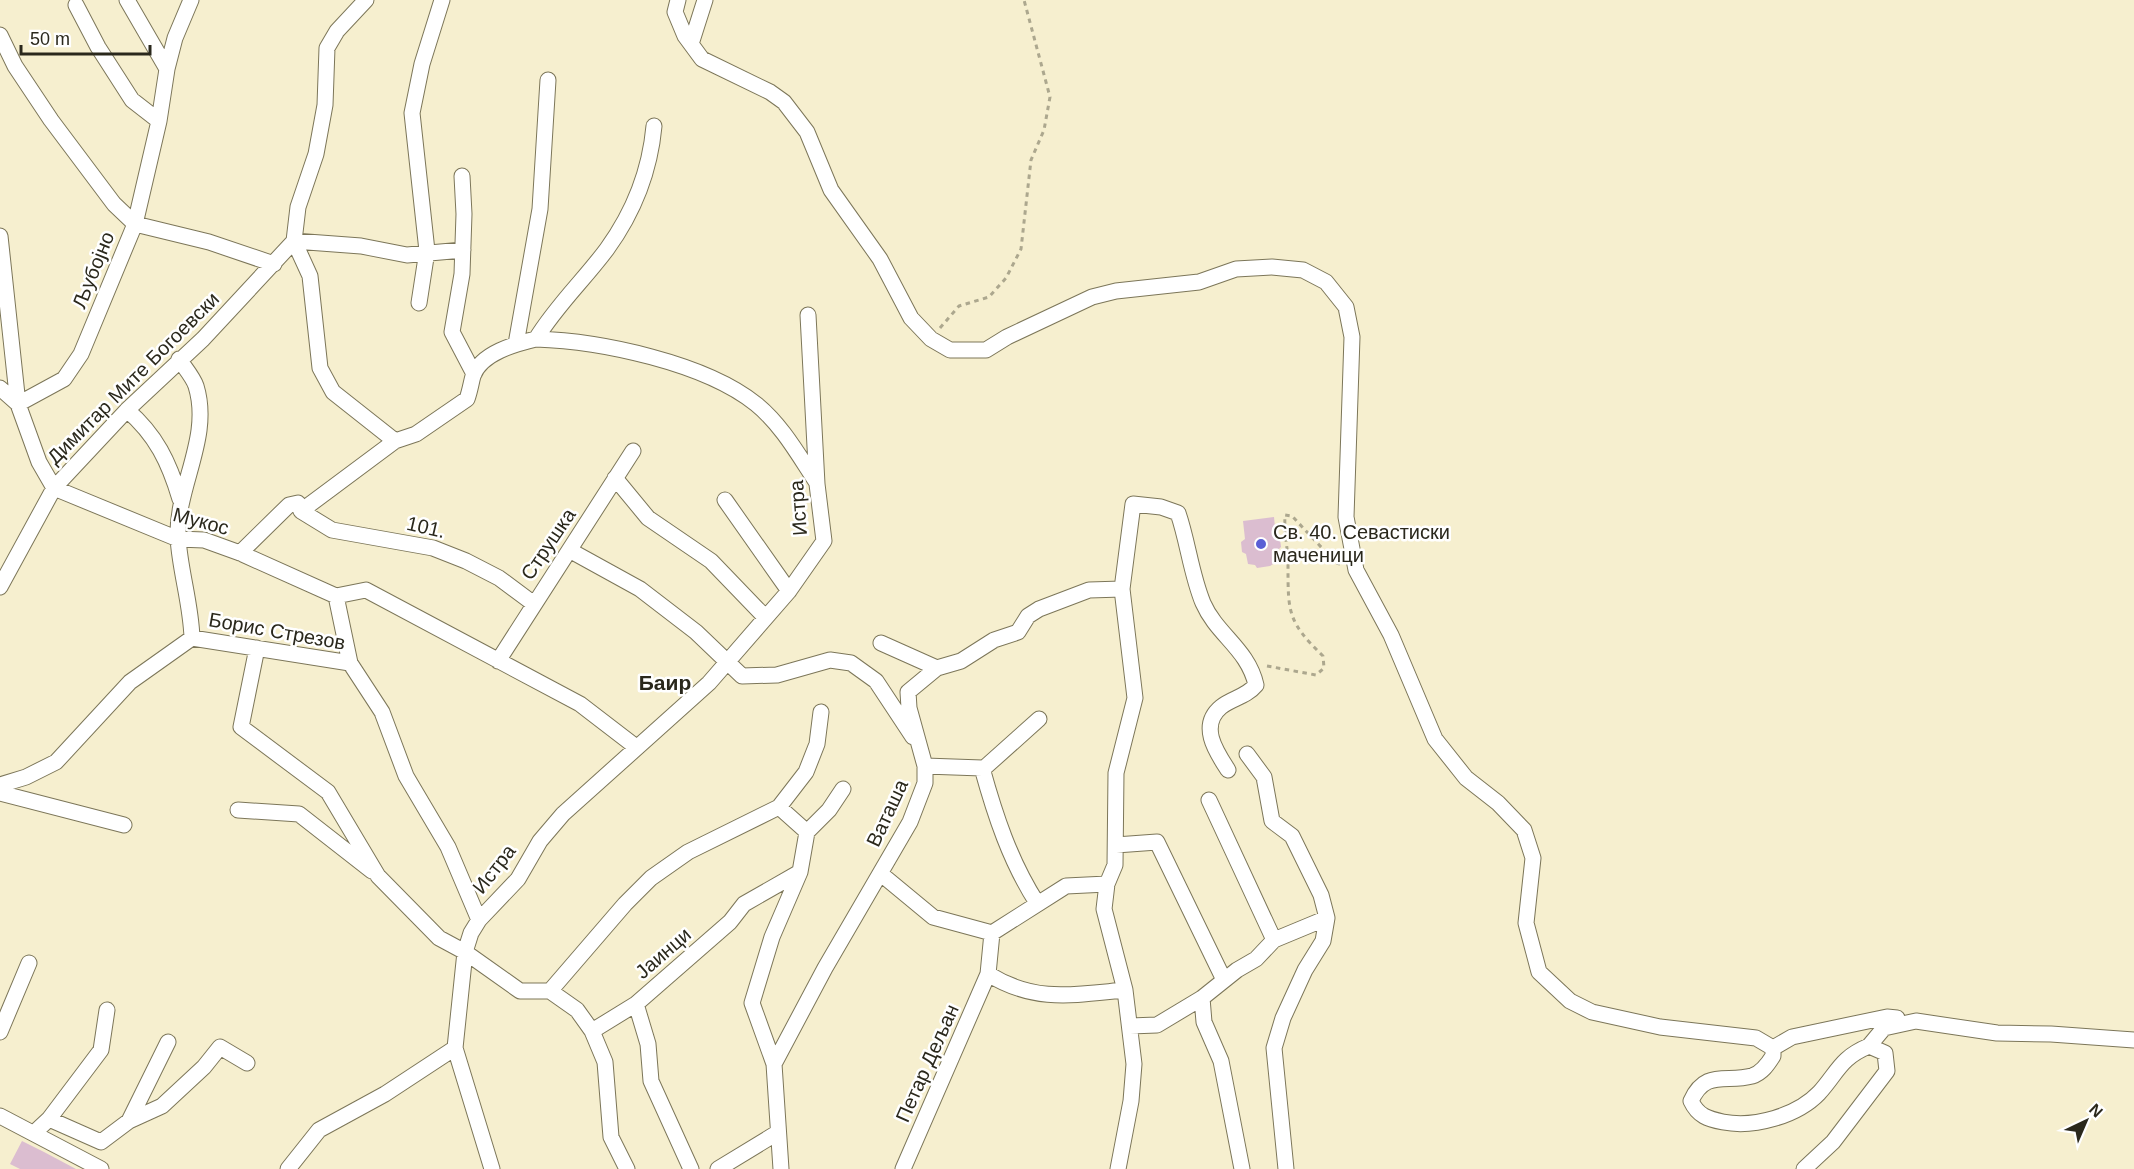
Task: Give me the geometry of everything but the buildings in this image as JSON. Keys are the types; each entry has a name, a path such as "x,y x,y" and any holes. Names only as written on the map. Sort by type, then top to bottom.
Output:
{"street":[{"path":"127,0 167,69"},
{"name":"Љубојно","path":"18,404 64,379 81,354 135,224 159,121 167,69 175,38 191,0"},
{"path":"366,0 337,31 327,48 325,105 316,154 298,207 294,241 310,276 320,368 333,392 394,441"},
{"path":"418,303 428,251 412,113 422,64 442,0"},
{"path":"678,0 675,12 691,44 702,59 770,92 784,102 807,132 831,190 880,260 911,318 931,339 950,350 986,350 1016,332 1092,297 1116,291 1198,282 1236,269 1272,267 1303,270 1326,282 1346,307 1352,337 1346,517 1356,570 1391,634 1436,739 1466,778 1498,802 1524,830 1533,858 1526,923 1539,972 1570,1001 1592,1012 1660,1027 1756,1038 1773,1048"},
{"path":"691,44 705,0"},
{"path":"76,4 98,47 132,100 159,121"},
{"path":"0,35 15,66 51,120 114,204 135,224 209,242 273,264"},
{"path":"516,344 540,208 548,80"},
{"path":"536,339 549,317 607,249 626,219 651,153 654,126"},
{"path":"462,176 462,274 452,332 474,374"},
{"path":"0,236 18,404 39,462 54,488"},
{"path":"294,241 361,246 407,255 428,251 463,250"},
{"name":"Димитар Мите Богоевски","path":"0,587 54,488 127,410 203,339 294,241"},
{"name":"Истра","path":"492,1169 455,1048 465,952 478,920 518,879 540,841 563,814 636,747 683,708 789,591 824,541 817,484 808,315"},
{"path":"240,554 289,505 298,503 301,511 394,441 416,434 468,399 474,374 484,360 516,344 536,339 566,340 700,371 756,404 780,428 817,484"},
{"path":"179,359 195,385 201,428 180,499 178,539 191,609 192,638"},
{"path":"0,388 18,404"},
{"path":"127,410 154,438 169,463 180,499"},
{"name":"Струшка","path":"498,661 571,551 633,451"},
{"path":"615,478 648,518 711,561 765,617"},
{"name":"Мукос","path":"54,488 178,539 204,540 336,596"},
{"path":"725,500 789,591"},
{"path":"1118,1169 1131,1101 1134,1064 1125,990 1104,909 1107,884 1115,865 1116,773 1135,698 1122,589 1133,504 1161,507 1178,513 1204,604 1218,627 1250,664 1256,685 1248,694 1220,708 1211,726 1211,744 1228,770"},
{"name":"101.","path":"301,511 332,530 433,548 466,561 499,578 534,604"},
{"path":"571,551 640,589 696,632 742,676 777,675 830,660 851,663 876,681 920,747"},
{"name":"Ваташа","path":"774,1064 825,968 910,822 925,783 925,766 908,692 938,668 961,661 994,640 1018,632 1028,616 1039,609 1089,590 1122,589"},
{"path":"350,663 336,596 366,590 580,704 636,747"},
{"name":"Борис Стрезов","path":"0,784 26,777 56,762 130,682 192,638 350,663 382,712 406,777 448,847 478,920"},
{"path":"881,643 938,668"},
{"path":"257,648 241,727 328,792 378,876"},
{"path":"550,990 625,904 651,878 688,852 779,807 806,772 817,744 821,712"},
{"path":"925,766 982,770 1039,719"},
{"path":"1247,754 1264,777 1272,821 1292,836 1322,895 1327,918 1323,940 1305,970 1283,1018 1274,1048 1286,1169"},
{"path":"982,770 999,826 1021,879 1037,903"},
{"path":"781,1169 774,1064 752,1003 772,937 800,872 807,832 829,810 843,789"},
{"path":"0,793 124,825"},
{"path":"1209,800 1274,940"},
{"path":"779,807 807,832"},
{"path":"238,810 299,814 378,876 439,938 465,952 520,991 550,990 578,1010 592,1031 605,1062 611,1137 627,1169"},
{"path":"1116,845 1157,842 1224,980"},
{"name":"Јаинци","path":"691,1169 651,1081 648,1044 636,1004 730,922 744,904 800,872"},
{"path":"880,874 933,917 992,933 1066,886 1107,884"},
{"path":"1130,1026 1157,1025 1202,998 1256,959 1274,940 1327,918"},
{"name":"Петар Дељан","path":"903,1169 988,974 992,933"},
{"path":"0,1032 29,963"},
{"path":"988,974 1011,988 1061,997 1125,990"},
{"path":"1202,998 1204,1022 1221,1061 1242,1169"},
{"path":"592,1031 636,1004"},
{"path":"34,1133 49,1119 101,1050 107,1010"},
{"path":"1773,1048 1792,1037 1887,1017 1996,1033 2051,1034 2134,1041"},
{"path":"1773,1048 1773,1056 1765,1068 1753,1076 1728,1077 1703,1083 1696,1089 1691,1101 1696,1113 1712,1120 1732,1124 1762,1121 1790,1113 1817,1095 1851,1054 1869,1046 1884,1028 1916,1021"},
{"path":"129,1121 168,1042"},
{"path":"1804,1169 1833,1142 1887,1071 1885,1053 1869,1046"},
{"path":"49,1119 101,1142 129,1121 162,1106 204,1067 220,1047 247,1063"},
{"path":"288,1169 319,1130 385,1094 455,1048"},
{"path":"0,1116 101,1169"},
{"path":"718,1169 777,1133"}],"path":[{"path":"931,339 959,306 989,297 1006,278 1021,249 1031,160 1044,130 1050,97 1024,0"},
{"path":"1250,664 1291,668 1316,675 1324,668 1323,656 1305,639 1291,619 1286,590 1285,515 1292,516 1336,563 1356,570"}],"place":[{"name":"Св. 40. Севастиски маченици","path":"1261,544"}],"district":[{"name":"Баир","path":"665,683"}]}
